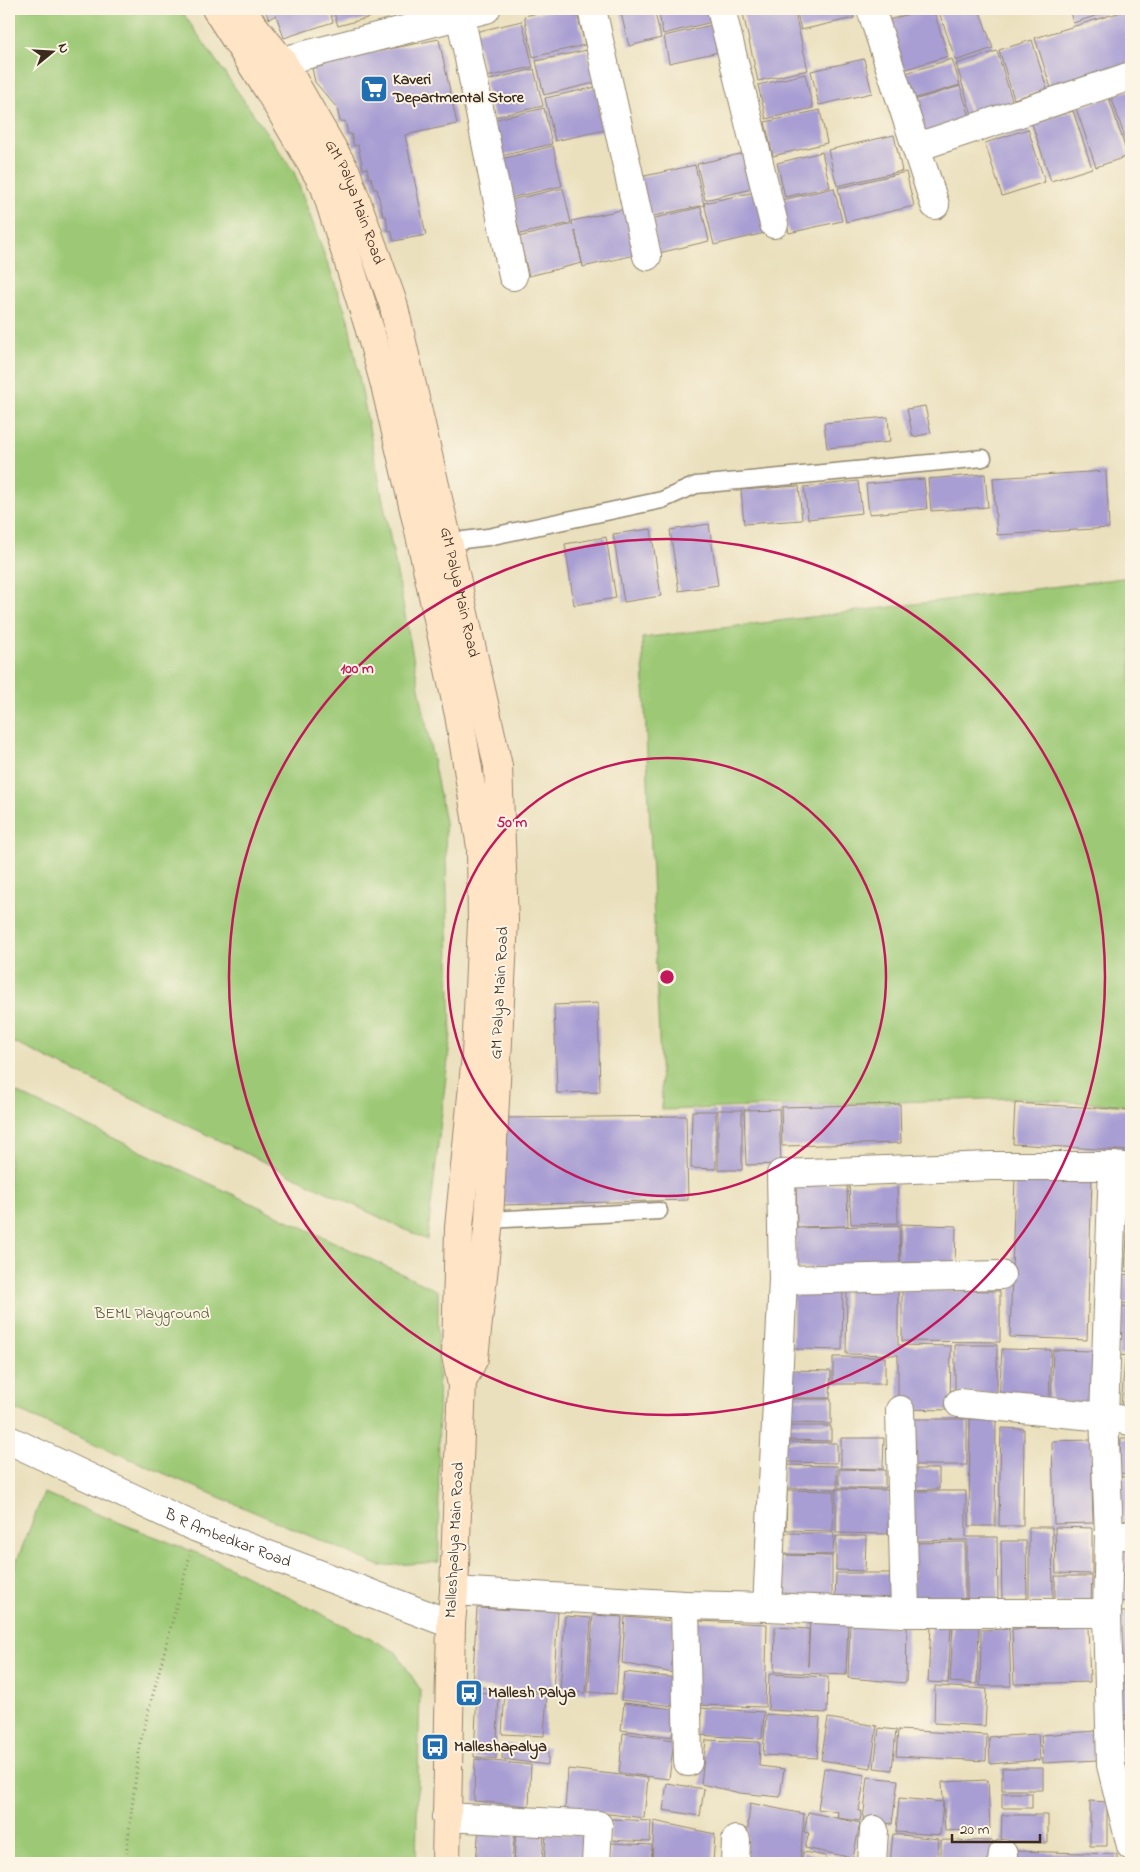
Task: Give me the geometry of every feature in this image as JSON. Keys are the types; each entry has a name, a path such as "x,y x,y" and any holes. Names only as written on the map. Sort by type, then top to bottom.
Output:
{"main road":[{"path":"216,9 268,91 325,187 435,544 459,715 481,847 482,923 476,1055 459,1227 456,1356 462,1382"},
{"name":"GM Palya Main Road","path":"240,9 282,61 346,172 392,303 435,544 498,766 504,921 489,1220"},
{"name":"Malleshpalya Main Road","path":"446,1863 451,1624 462,1382 474,1358 489,1220"}],"street":[{"path":"282,61 460,14 486,9"},
{"path":"592,9 647,256"},
{"path":"721,9 774,224"},
{"path":"874,10 935,205"},
{"path":"460,14 513,276"},
{"path":"917,147 1131,76"},
{"path":"768,1608 783,1280 782,1174 991,1166 1122,1167 1104,1417 1120,1535 1107,1613 1111,1765 1130,1852"},
{"path":"783,1280 1002,1275"},
{"path":"959,1403 1104,1417 1131,1422"},
{"path":"900,1410 905,1613"},
{"name":"B R Ambedkar Road","path":"9,1440 198,1528 451,1624"},
{"path":"454,1591 685,1605 905,1613 1107,1613"},
{"path":"685,1605 688,1762"},
{"path":"446,1817 598,1825 596,1863"},
{"path":"872,1863 874,1830"}],"lane":[{"path":"435,544 488,537 662,500 696,485 983,458"},
{"path":"489,1220 659,1211"}],"path":[{"path":"125,1863 140,1743 198,1528"}],"green space":[{"path":"9,9 180,9 294,172 348,319 445,822 451,1034 427,1240 9,1040"},
{"path":"1131,577 1131,1106 1015,1098 662,1110 642,638"},
{"name":"BEML Playground","path":"9,1089 438,1291 439,1562 380,1566 9,1407"},
{"path":"44,1493 217,1561 396,1652 420,1689 416,1863 9,1863 9,1580"}],"building":[{"path":"264,9 329,9 333,22 284,38 276,15 269,19"},
{"path":"333,9 369,9 371,17 338,26"},
{"path":"557,9 576,9 585,45 533,57 524,16"},
{"path":"620,9 654,9 661,38 629,46"},
{"path":"658,9 713,9 716,21 663,34"},
{"path":"742,9 794,9 808,70 758,81"},
{"path":"796,9 852,9 854,18 801,30"},
{"path":"926,9 933,9 948,56 900,71 885,21"},
{"path":"938,9 979,9 993,48 956,61"},
{"path":"1069,9 1114,9 1114,10 1073,23"},
{"path":"1131,9 1131,63 1051,88 1035,38"},
{"path":"522,21 533,67 486,77 475,32"},
{"path":"716,24 723,51 669,63 664,36"},
{"path":"439,39 457,124 405,135 426,235 394,241 391,230 388,231 386,216 383,216 377,189 374,189 367,168 363,169 358,145 354,146 351,134 348,134 345,121 340,122 337,108 315,82 312,68 326,65 325,62"},
{"path":"1032,40 1047,89 1014,99 999,50"},
{"path":"587,50 594,83 544,95 536,61"},
{"path":"997,51 1013,103 972,115 956,64"},
{"path":"864,59 872,93 819,105 811,71"},
{"path":"952,59 960,85 913,99 906,73"},
{"path":"534,69 543,106 494,117 485,81"},
{"path":"805,74 813,108 766,119 758,85"},
{"path":"960,86 971,120 922,135 911,101"},
{"path":"596,87 605,130 555,141 545,98"},
{"path":"1131,90 1131,156 1111,96"},
{"path":"1109,98 1128,156 1096,167 1076,108"},
{"path":"544,108 552,144 501,156 493,120"},
{"path":"820,110 827,143 773,156 765,122"},
{"path":"1073,111 1092,168 1051,181 1032,124"},
{"path":"1028,129 1045,182 1002,196 985,143"},
{"path":"894,135 902,171 837,186 828,150"},
{"path":"553,146 562,186 510,198 501,159"},
{"path":"822,152 830,187 785,197 777,163"},
{"path":"744,153 752,189 705,200 697,164"},
{"path":"695,165 704,205 649,217 640,177"},
{"path":"906,172 914,206 846,222 838,188"},
{"path":"563,188 571,223 520,234 511,200"},
{"path":"834,188 842,221 789,233 781,200"},
{"path":"759,191 769,232 714,245 704,203"},
{"path":"701,207 709,241 659,253 651,219"},
{"path":"625,209 635,255 583,267 575,231 582,263 529,276 519,237 573,224 572,221"},
{"path":"925,406 931,433 913,437 907,409"},
{"path":"888,417 890,442 827,448 824,423"},
{"path":"1106,471 1109,528 997,535 993,478"},
{"path":"985,474 988,507 931,511 928,479"},
{"path":"924,479 927,509 869,514 866,484"},
{"path":"858,481 862,513 808,519 804,487"},
{"path":"799,486 802,520 744,524 741,490"},
{"path":"709,524 718,585 679,591 670,530"},
{"path":"651,529 661,596 624,602 613,534"},
{"path":"606,537 616,598 574,605 565,544"},
{"path":"598,1003 600,1092 557,1093 554,1005"},
{"path":"1015,1103 1131,1110 1131,1151 1013,1144"},
{"path":"900,1104 901,1143 782,1146 781,1107"},
{"path":"779,1109 781,1164 746,1165 744,1110"},
{"path":"718,1110 742,1110 742,1170 718,1170"},
{"path":"692,1111 716,1111 716,1169 691,1168"},
{"path":"686,1116 688,1200 501,1205 505,1118"},
{"path":"1015,1176 1092,1178 1087,1340 1010,1337"},
{"path":"847,1184 848,1226 797,1227 796,1185"},
{"path":"897,1184 898,1223 851,1224 849,1185"},
{"path":"1128,1222 1131,1223 1131,1272 1125,1271"},
{"path":"901,1224 956,1226 955,1268 900,1266"},
{"path":"899,1225 900,1266 796,1268 795,1228"},
{"path":"1122,1274 1131,1275 1131,1304 1120,1303"},
{"path":"847,1289 898,1290 898,1345 951,1346 950,1410 898,1409 898,1355 846,1354"},
{"path":"793,1290 843,1291 842,1350 793,1349"},
{"path":"902,1290 1000,1291 1000,1342 902,1341"},
{"path":"1122,1306 1131,1307 1131,1356 1118,1355"},
{"path":"955,1345 997,1345 997,1393 955,1393"},
{"path":"1002,1349 1051,1350 1049,1401 999,1399"},
{"path":"1053,1350 1093,1351 1092,1403 1051,1402"},
{"path":"833,1357 885,1357 885,1384 833,1384"},
{"path":"1125,1359 1131,1360 1131,1407 1121,1406"},
{"path":"791,1370 831,1371 830,1398 791,1398"},
{"path":"789,1399 831,1399 831,1424 789,1423"},
{"path":"911,1419 967,1419 967,1465 912,1465"},
{"path":"970,1419 996,1419 995,1526 969,1526"},
{"path":"787,1426 831,1426 831,1441 787,1440"},
{"path":"1001,1428 1024,1429 1023,1526 999,1526"},
{"path":"841,1438 884,1438 883,1469 841,1468"},
{"path":"1121,1438 1131,1438 1131,1474 1119,1473"},
{"path":"1091,1440 1093,1523 1054,1524 1052,1441"},
{"path":"785,1442 837,1443 837,1463 785,1462"},
{"path":"784,1465 837,1466 837,1489 784,1488"},
{"path":"839,1469 885,1470 885,1488 839,1488"},
{"path":"910,1469 939,1469 939,1489 910,1490"},
{"path":"1118,1476 1131,1478 1131,1523 1114,1521"},
{"path":"836,1489 889,1490 888,1534 836,1533"},
{"path":"787,1490 834,1491 833,1531 786,1530"},
{"path":"913,1491 966,1491 966,1537 997,1537 998,1600 967,1600 967,1540 913,1541"},
{"path":"1029,1527 1052,1527 1053,1601 1029,1601"},
{"path":"1055,1527 1092,1528 1092,1574 1056,1573"},
{"path":"784,1533 834,1533 833,1555 784,1554"},
{"path":"836,1536 866,1536 865,1571 836,1570"},
{"path":"1001,1541 1026,1541 1027,1599 1002,1599"},
{"path":"965,1542 965,1599 913,1600 913,1543"},
{"path":"1119,1545 1131,1546 1131,1575 1117,1575"},
{"path":"782,1555 832,1556 832,1597 781,1596"},
{"path":"836,1573 894,1573 893,1602 835,1601"},
{"path":"1055,1576 1092,1576 1091,1602 1055,1602"},
{"path":"1118,1576 1131,1577 1131,1602 1117,1601"},
{"path":"477,1608 558,1612 553,1692 472,1687"},
{"path":"1116,1612 1131,1612 1131,1715 1118,1716"},
{"path":"593,1615 622,1617 616,1694 588,1692"},
{"path":"565,1616 591,1618 586,1693 560,1691"},
{"path":"625,1617 674,1621 673,1673 622,1663"},
{"path":"810,1620 848,1622 846,1675 774,1672 775,1627 809,1629 808,1667"},
{"path":"697,1621 767,1624 765,1707 695,1705"},
{"path":"850,1624 907,1627 906,1683 848,1678"},
{"path":"931,1626 951,1627 948,1683 928,1682"},
{"path":"953,1626 979,1627 977,1684 950,1682"},
{"path":"1088,1627 1090,1682 1014,1684 1012,1629"},
{"path":"1009,1629 1011,1686 980,1686 981,1630"},
{"path":"624,1672 677,1678 674,1706 621,1700"},
{"path":"769,1674 828,1677 827,1713 768,1710"},
{"path":"935,1686 987,1689 985,1726 934,1723"},
{"path":"505,1691 547,1694 544,1736 502,1734"},
{"path":"477,1692 499,1694 496,1759 474,1757"},
{"path":"624,1703 675,1709 672,1737 621,1730"},
{"path":"699,1708 764,1712 762,1739 697,1735"},
{"path":"766,1714 820,1718 817,1758 763,1755"},
{"path":"828,1718 877,1726 871,1768 821,1760"},
{"path":"1120,1719 1131,1719 1131,1747 1120,1747"},
{"path":"879,1728 896,1730 892,1770 874,1768"},
{"path":"898,1730 987,1735 986,1761 896,1756"},
{"path":"1096,1731 1097,1760 1043,1763 1041,1735"},
{"path":"623,1733 674,1740 669,1779 619,1773"},
{"path":"1038,1734 1040,1760 990,1764 989,1737"},
{"path":"706,1740 760,1742 759,1766 784,1769 780,1797 740,1793 701,1784"},
{"path":"503,1744 548,1747 548,1765 502,1759"},
{"path":"1126,1750 1131,1750 1131,1778 1126,1778"},
{"path":"475,1759 531,1765 529,1806 474,1801"},
{"path":"824,1768 865,1775 859,1811 862,1811 860,1821 837,1818 838,1812 818,1809"},
{"path":"1002,1768 1043,1768 1043,1790 1002,1790"},
{"path":"568,1769 648,1778 644,1818 565,1809"},
{"path":"868,1777 898,1780 892,1824 863,1820"},
{"path":"988,1780 990,1829 945,1831 942,1782"},
{"path":"667,1783 704,1789 700,1816 663,1810"},
{"path":"1002,1793 1032,1793 1032,1808 1002,1808"},
{"path":"899,1798 943,1802 940,1835 896,1832"},
{"path":"1090,1801 1107,1802 1107,1846 1090,1846"},
{"path":"750,1803 804,1814 800,1863 745,1863"},
{"path":"808,1812 860,1823 853,1858 805,1848 809,1833 804,1832"},
{"path":"1002,1815 1048,1815 1048,1843 1001,1842"},
{"path":"611,1819 651,1821 650,1842 610,1840"},
{"path":"654,1821 715,1834 713,1863 652,1863"},
{"path":"479,1826 515,1829 512,1863 476,1863"},
{"path":"516,1831 544,1833 542,1863 514,1863"},
{"path":"546,1833 586,1836 585,1863 544,1863"},
{"path":"893,1834 939,1839 937,1863 890,1863"},
{"path":"941,1840 993,1841 992,1863 941,1863"},
{"path":"611,1843 652,1845 651,1863 610,1863"},
{"path":"1015,1851 1117,1854 1117,1863 1014,1863"},
{"path":"803,1852 826,1856 826,1860 839,1863 802,1863"}],"place":[{"name":"Kaveri Departmental Store","path":"374,89"},
{"name":"Mallesh Palya","path":"469,1693"},
{"name":"Malleshapalya","path":"435,1747"}]}
